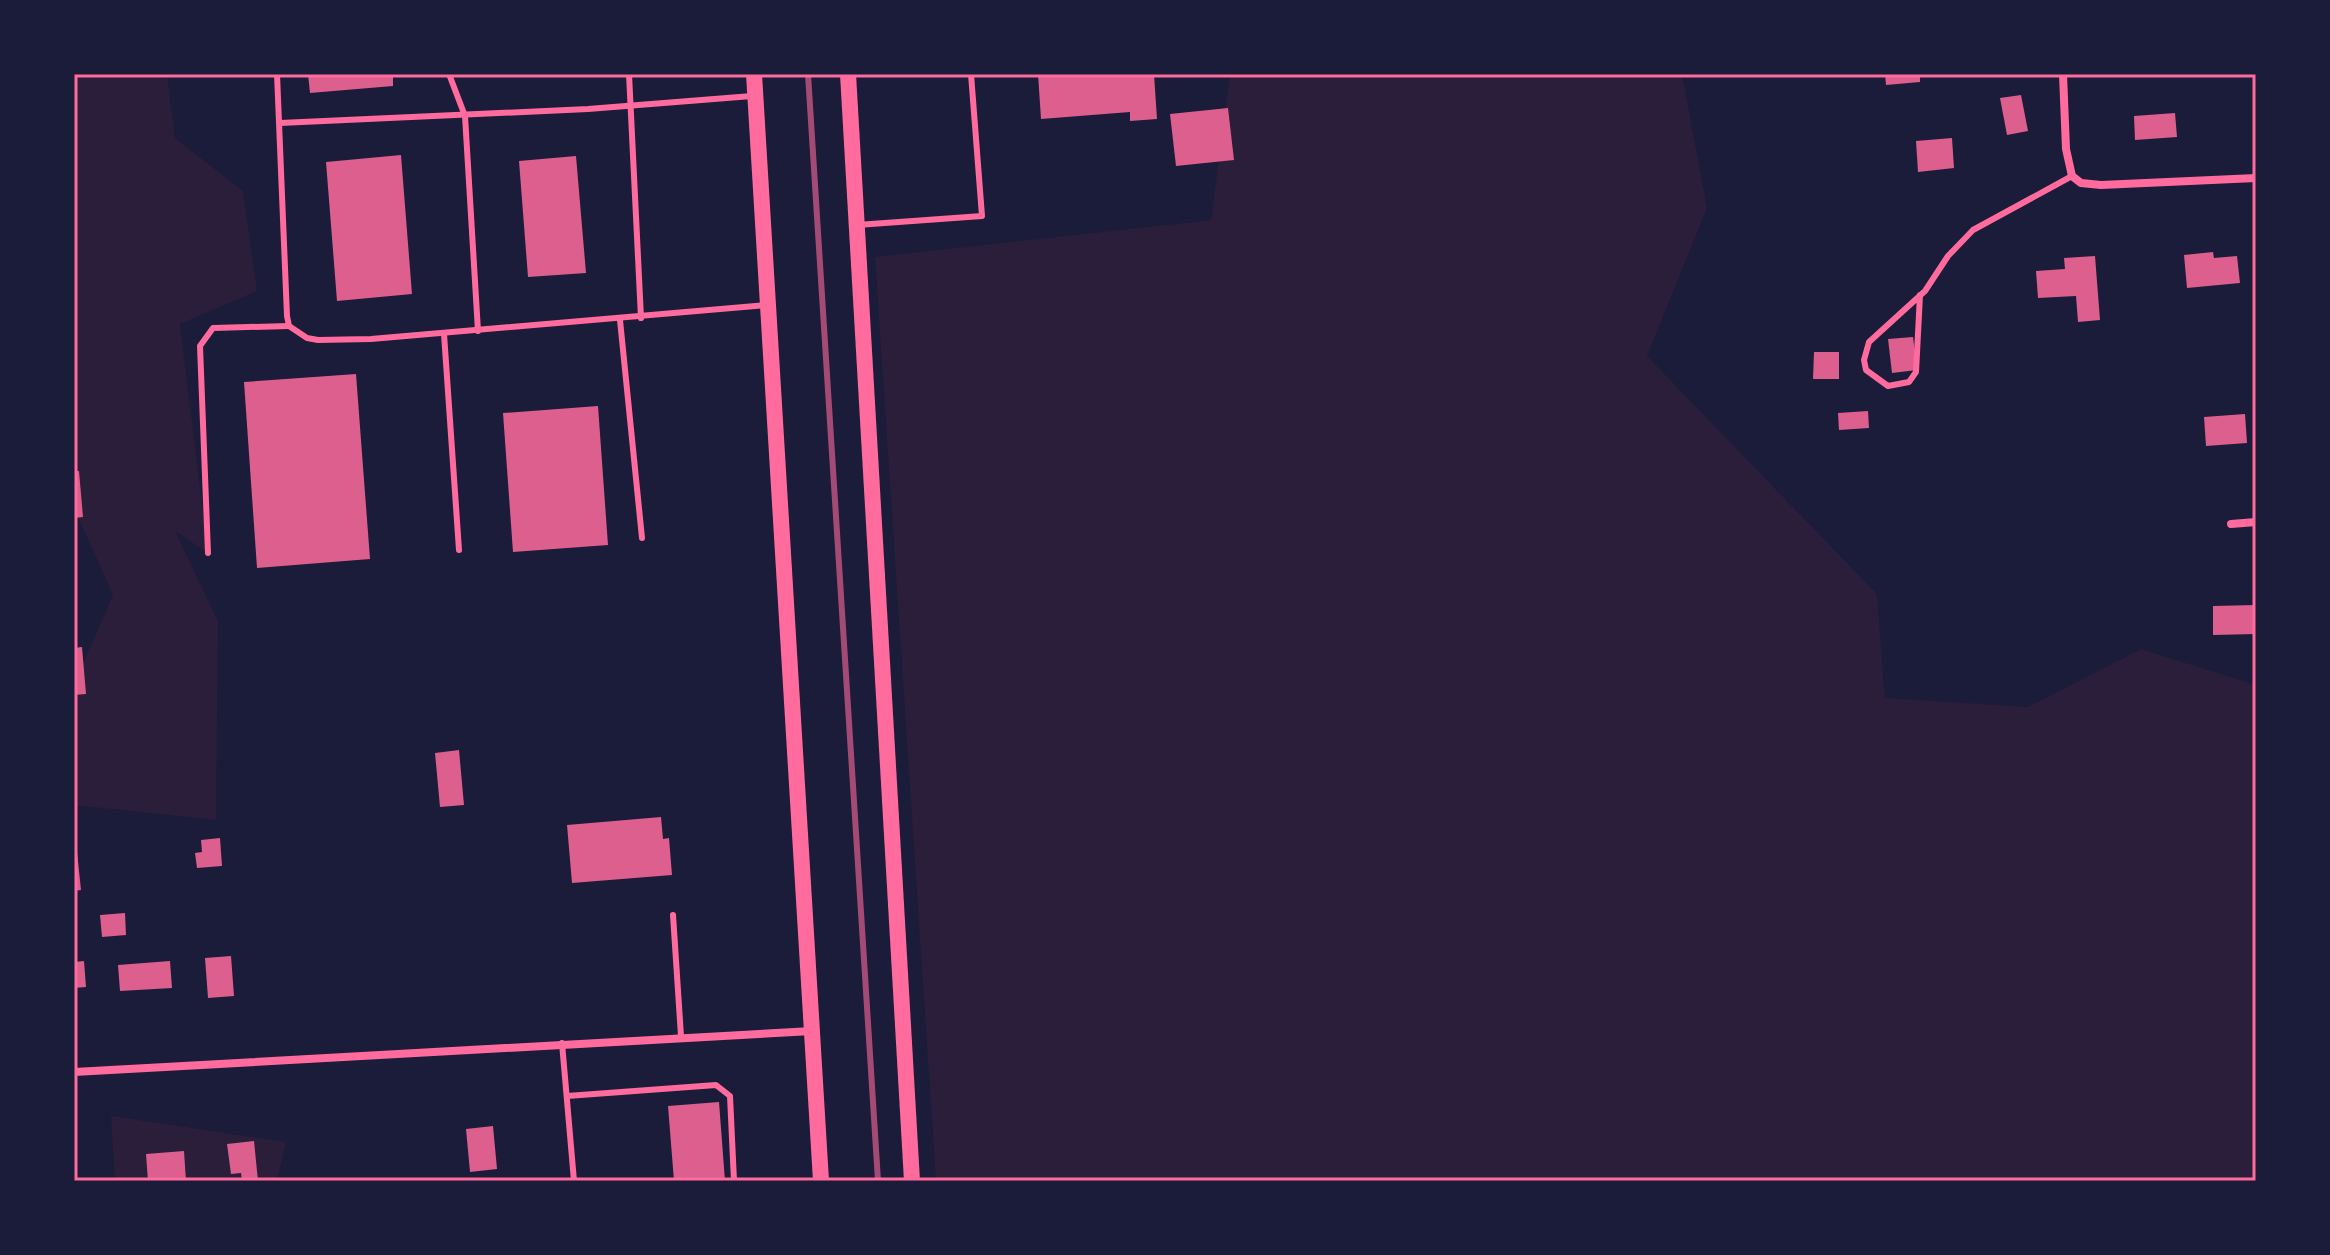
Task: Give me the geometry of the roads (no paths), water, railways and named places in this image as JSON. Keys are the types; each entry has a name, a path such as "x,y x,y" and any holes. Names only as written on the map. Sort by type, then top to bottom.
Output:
{"main road":[{"path":"754,74 821,1181"},
{"path":"848,74 912,1181"}],"street":[{"path":"2063,74 2066,149 2072,176 2081,183 2101,185 2256,178"},
{"path":"2231,524 2256,522"},
{"path":"74,1072 812,1031"}],"lane":[{"path":"277,74 289,326"},
{"path":"449,74 465,116 478,331"},
{"path":"629,74 641,318"},
{"path":"857,225 982,216 971,74"},
{"path":"280,123 465,116 755,96"},
{"path":"1920,295 1916,372 1909,382 1888,386 1874,379 1866,370 1866,348 1920,295 1948,256 1973,230 2072,176"},
{"path":"208,553 200,346 213,328 289,326 307,338 318,340 444,334 768,305"},
{"path":"620,320 642,538"},
{"path":"444,334 459,550"},
{"path":"673,915 681,1036"},
{"path":"562,1043 574,1181"},
{"path":"567,1096 716,1085 730,1096 734,1181"}],"railway":[{"path":"808,74 878,1181"}]}
